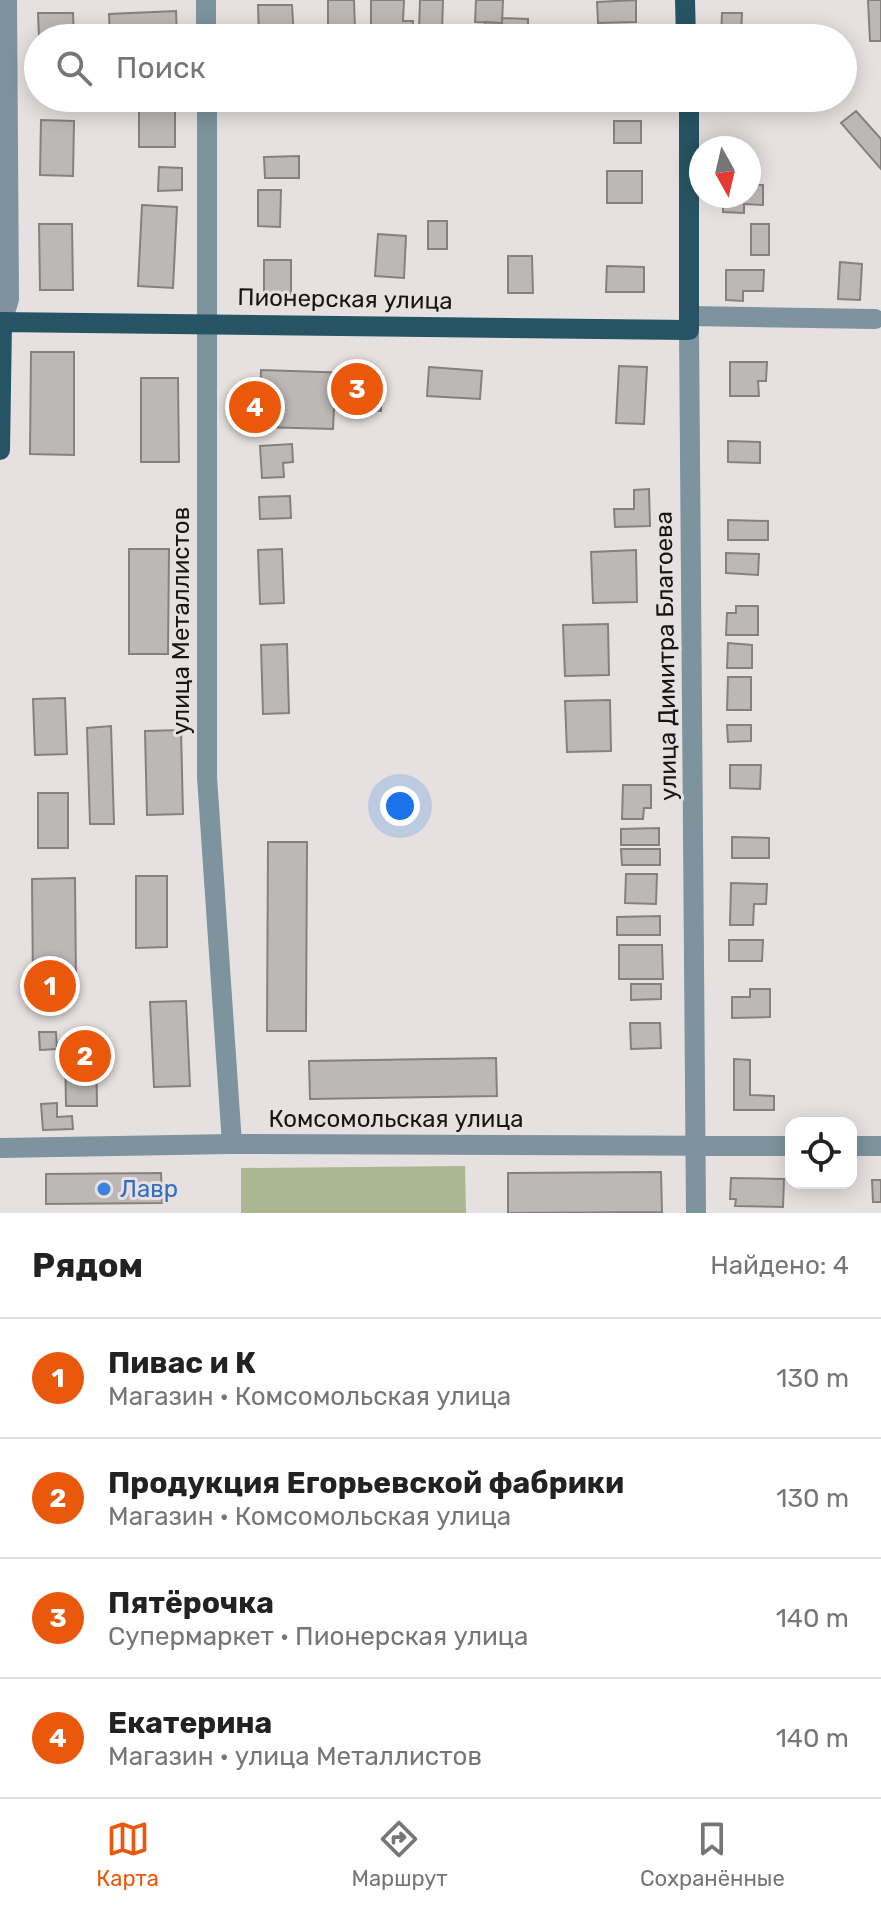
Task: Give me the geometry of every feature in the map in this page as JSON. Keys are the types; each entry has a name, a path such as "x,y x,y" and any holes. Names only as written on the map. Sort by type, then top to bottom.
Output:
{"main road":[{"path":"685,0 686,24"},
{"name":"улица Димитра Благоева","path":"689,112 689,323"},
{"name":"Пионерская улица","path":"1,322 689,323"},
{"path":"0,450 1,322"}],"street":[{"path":"1,322 9,299 7,0"},
{"path":"206,0 206,24"},
{"name":"улица Металлистов","path":"207,112 207,777 232,1144"},
{"path":"689,323 875,319"},
{"name":"улица Димитра Благоева","path":"689,323 696,1213"},
{"name":"Комсомольская улица","path":"0,1148 232,1144 785,1146"},
{"path":"857,1146 881,1146"}],"green space":[{"path":"465,1166 466,1213 241,1213 241,1168"}],"building":[{"path":"328,0 354,0 355,24 328,24"},
{"path":"371,0 404,0 403,21 413,21 413,24 371,24"},
{"path":"420,0 443,0 442,24 419,24"},
{"path":"476,0 503,0 502,23 475,22"},
{"path":"636,0 636,22 598,23 597,2"},
{"path":"868,0 881,0 881,41 870,41"},
{"path":"258,5 292,5 293,24 259,24"},
{"path":"176,11 176,24 109,24 109,14"},
{"path":"38,13 73,13 73,24 38,24"},
{"path":"722,13 742,13 742,24 722,24"},
{"path":"502,18 528,19 528,24 485,24 502,23"},
{"path":"139,112 175,112 175,147 139,147"},
{"path":"857,112 881,139 881,169 841,123"},
{"path":"41,120 74,121 73,176 40,175"},
{"path":"614,121 641,121 641,143 614,143"},
{"path":"299,156 299,178 265,178 264,157"},
{"path":"159,167 182,168 182,190 158,191"},
{"path":"607,171 642,171 642,203 607,203"},
{"path":"258,190 281,190 280,227 258,226"},
{"path":"142,205 177,207 173,288 138,286"},
{"path":"723,208 744,208 744,213 723,212"},
{"path":"428,221 447,221 447,249 428,249"},
{"path":"39,224 72,224 73,290 40,290"},
{"path":"751,224 769,224 769,255 751,255"},
{"path":"378,234 406,236 404,278 375,276"},
{"path":"508,256 532,256 533,293 508,293"},
{"path":"264,260 291,260 291,294 264,294"},
{"path":"840,262 862,264 860,300 838,299"},
{"path":"607,266 644,267 644,292 606,292"},
{"path":"726,270 764,270 763,291 743,291 743,301 726,300"},
{"path":"31,352 74,352 74,455 30,454"},
{"path":"730,362 767,362 766,381 758,381 759,396 730,396"},
{"path":"619,366 647,367 644,424 616,423"},
{"path":"429,367 482,371 480,399 427,396"},
{"path":"261,370 382,374 381,411 334,409 333,429 259,427"},
{"path":"141,378 178,378 179,462 141,462"},
{"path":"728,441 760,442 760,463 728,462"},
{"path":"292,444 293,462 283,463 284,477 262,478 260,446"},
{"path":"649,489 650,526 615,527 614,509 634,509 634,490"},
{"path":"290,496 291,518 260,519 259,497"},
{"path":"728,520 768,521 768,540 728,540"},
{"path":"129,549 169,549 168,654 129,654"},
{"path":"282,549 284,603 260,604 258,550"},
{"path":"636,550 637,602 593,603 591,552"},
{"path":"726,553 759,554 758,575 726,573"},
{"path":"736,606 758,606 758,635 726,635 727,613 736,613"},
{"path":"608,624 609,675 565,676 563,625"},
{"path":"728,643 752,645 752,668 727,668"},
{"path":"287,644 289,713 263,714 261,645"},
{"path":"728,677 751,677 751,710 727,710"},
{"path":"65,698 67,754 35,755 33,699"},
{"path":"610,700 611,751 567,752 565,701"},
{"path":"727,725 751,725 751,741 728,742"},
{"path":"111,726 114,824 90,824 87,728"},
{"path":"181,730 183,814 147,815 145,731"},
{"path":"730,765 761,765 760,789 730,788"},
{"path":"623,785 651,785 651,808 644,808 643,819 622,819"},
{"path":"38,793 68,793 68,848 38,848"},
{"path":"659,828 659,845 621,845 621,829"},
{"path":"732,837 769,838 769,858 732,858"},
{"path":"268,842 307,842 306,1031 267,1031"},
{"path":"621,849 660,849 660,865 622,865"},
{"path":"626,874 657,874 656,904 625,903"},
{"path":"136,876 167,876 167,947 136,948"},
{"path":"75,878 76,986 33,986 32,879"},
{"path":"731,883 767,884 766,904 754,904 753,925 730,925"},
{"path":"660,916 660,935 617,935 617,917"},
{"path":"729,940 763,940 762,961 729,961"},
{"path":"619,945 662,945 663,979 619,979"},
{"path":"631,984 661,984 661,999 631,1000"},
{"path":"750,989 770,989 770,1017 732,1018 732,997 750,997"},
{"path":"186,1001 190,1086 154,1087 150,1002"},
{"path":"630,1023 660,1023 661,1048 631,1049"},
{"path":"39,1032 56,1032 57,1049 40,1050"},
{"path":"96,1045 97,1106 66,1106 65,1046"},
{"path":"496,1058 497,1096 310,1099 309,1061"},
{"path":"734,1059 750,1060 750,1095 774,1096 774,1110 734,1110"},
{"path":"57,1103 57,1117 72,1116 73,1129 43,1130 41,1104"},
{"path":"661,1172 662,1212 508,1213 508,1173"},
{"name":"Лавр","path":"161,1173 162,1203 46,1204 46,1174"},
{"path":"731,1178 784,1179 783,1207 735,1206 736,1199 730,1199"},
{"path":"872,1180 881,1180 881,1202 873,1202"}],"place":[{"name":"Пятёрочка","path":"357,389"},
{"name":"Екатерина","path":"255,407"},
{"name":"Пивас и К","path":"50,986"},
{"name":"Продукция Егорьевской фабрики","path":"85,1056"},
{"name":"Лавр","path":"104,1189"}]}
